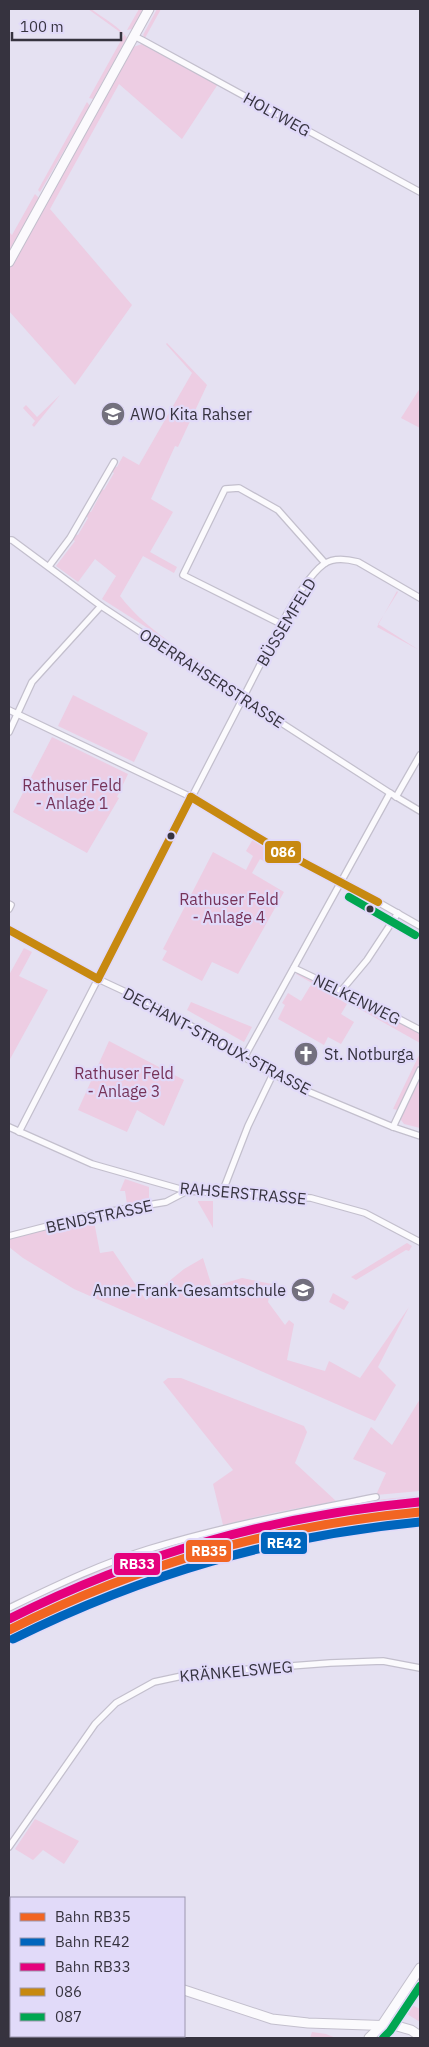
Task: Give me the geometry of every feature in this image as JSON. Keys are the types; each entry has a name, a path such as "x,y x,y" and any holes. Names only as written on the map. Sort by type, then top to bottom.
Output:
{"street":[{"path":"9,262 149,9"},
{"name":"HOLTWEG","path":"134,36 420,192"},
{"path":"49,566 70,538 114,462"},
{"path":"281,624 183,575 225,489 240,488 278,510 325,563"},
{"name":"OBERRAHSERSTRASSE","path":"9,540 12,540 49,566 101,606 390,794 420,811"},
{"name":"BÜSSEMFELD","path":"19,1132 190,797 281,624 310,579 325,563 338,559 348,559 358,562 420,598"},
{"path":"9,732 32,682 101,606"},
{"path":"9,710 190,797 272,846 341,881 420,926"},
{"path":"396,797 420,755"},
{"path":"245,1056 390,794"},
{"path":"9,904 11,905 9,909"},
{"path":"341,991 368,960 398,913"},
{"name":"DECHANT-STROUX-STRASSE","path":"9,930 98,979 143,1000 245,1056 273,1074 307,1091 393,1127 420,1136"},
{"name":"NELKENWEG","path":"294,968 420,1030"},
{"path":"393,1127 420,1070"},
{"path":"222,1193 248,1126 273,1074"},
{"name":"RAHSERSTRASSE","path":"9,1127 92,1164 187,1191 311,1198 365,1213 420,1242"},
{"name":"BENDSTRASSE","path":"9,1236 94,1214 166,1202 187,1191"},
{"path":"9,1608 72,1577 148,1549 244,1523 376,1497"},
{"name":"KRÄNKELSWEG","path":"9,1847 94,1724 116,1703 148,1685 170,1677 196,1673 330,1663 383,1661 420,1668"},
{"path":"369,2038 382,2025 420,1968"},
{"path":"185,1990 272,2019 308,2023 397,2026 411,2030 420,2036"}],"green space":[{"path":"88,9 91,9 110,22 120,30 127,38 93,99 89,98 124,35"},
{"path":"139,9 144,9 132,29 127,30"},
{"path":"157,9 161,9 145,38 143,35"},
{"path":"142,44 156,52 160,51 218,84 182,139 119,84 50,209 132,305 75,385 9,311 9,269 133,47"},
{"path":"87,102 90,106 40,192 38,190"},
{"path":"35,194 39,198 9,251 9,232 12,235"},
{"path":"167,343 207,385 178,447 175,446 151,499 173,512 150,552 177,567 174,573 143,556 120,596 144,622 176,646 102,599 116,576 95,559 78,582 56,566 75,541 72,539 75,534 78,535 88,518 86,516 88,511 91,512 99,494 102,489 104,490 114,473 111,471 114,466 117,467 123,456 139,465 192,373"},
{"path":"420,388 420,428 401,418"},
{"path":"60,395 34,427 32,425 35,421 23,408 26,405 37,417"},
{"path":"397,591 398,592 384,614"},
{"path":"378,624 419,650 377,627"},
{"path":"73,695 148,733 134,762 58,726"},
{"name":"Rathuser Feld - Anlage 1","path":"52,737 128,774 117,797 119,798 87,853 13,812"},
{"name":"Rathuser Feld - Anlage 4","path":"253,839 274,851 267,863 260,859 252,873 284,892 238,974 212,962 202,981 162,960 167,951 163,949 213,852 246,870 253,856 246,851"},
{"path":"24,948 32,952 19,976 48,990 9,1061 9,975"},
{"path":"297,973 395,1019 420,1033 420,1043 315,984 347,1004 341,1014 354,1022 341,1044 328,1037 324,1045 278,1019 285,1005 282,1003 288,993 301,1001 312,983"},
{"path":"191,1002 252,1027 244,1042 187,1010"},
{"name":"Rathuser Feld - Anlage 3","path":"109,1041 184,1080 164,1126 137,1110 127,1132 78,1110"},
{"path":"420,1053 418,1069 413,1083 398,1110 393,1109"},
{"path":"420,1078 420,1128 404,1124 401,1116"},
{"path":"125,1179 149,1187 149,1201 127,1204 125,1191 120,1191"},
{"path":"213,1201 213,1228 198,1202"},
{"path":"93,1216 100,1253 113,1251 146,1300 184,1269 203,1258 212,1287 242,1278 272,1284 268,1302 285,1325 289,1320 294,1324 287,1360 325,1371 329,1361 360,1378 409,1307 378,1367 396,1385 375,1421 74,1289 23,1258 9,1247 9,1238"},
{"path":"407,1243 412,1246 409,1251 406,1250 356,1280 351,1277"},
{"path":"333,1293 349,1302 344,1310 329,1302"},
{"path":"168,1378 181,1378 304,1426 307,1432 295,1463 336,1501 223,1525 213,1484 233,1470 163,1382"},
{"path":"420,1399 420,1491 376,1495 386,1473 353,1459 371,1427 392,1445"},
{"path":"420,1496 420,1502 300,1521 195,1546 100,1580 9,1622 9,1612 96,1571 158,1549 232,1528 307,1512 349,1504"},
{"path":"420,1516 420,1527 333,1538 330,1536 160,1577 93,1601 9,1643 9,1638 106,1592 208,1556 314,1530"},
{"path":"35,1819 79,1841 64,1864 43,1850 33,1860 15,1849"},
{"path":"406,2002 420,2009 420,2022 407,2014"},
{"path":"312,2032 326,2034 336,2038 310,2038"}],"rail line":[{"name":"RB33","path":"9,1619 108,1575 208,1541 312,1517 365,1508 419,1502"},
{"name":"RB35","path":"9,1630 109,1585 209,1551 312,1527 365,1518 420,1512"},
{"name":"RE42","path":"13,1639 111,1595 211,1561 314,1537 366,1528 420,1522"}],"transit line":[{"name":"086","path":"191,797 272,846 378,902"},
{"name":"086","path":"98,979 191,797"},
{"name":"087","path":"349,897 415,935"},
{"name":"086","path":"9,930 98,979"},
{"name":"087","path":"383,2038 390,2031 420,1986"}],"place":[{"name":"AWO Kita Rahser","path":"113,414"},
{"name":"St. Notburga","path":"306,1054"},
{"name":"Anne-Frank-Gesamtschule","path":"303,1290"}]}
